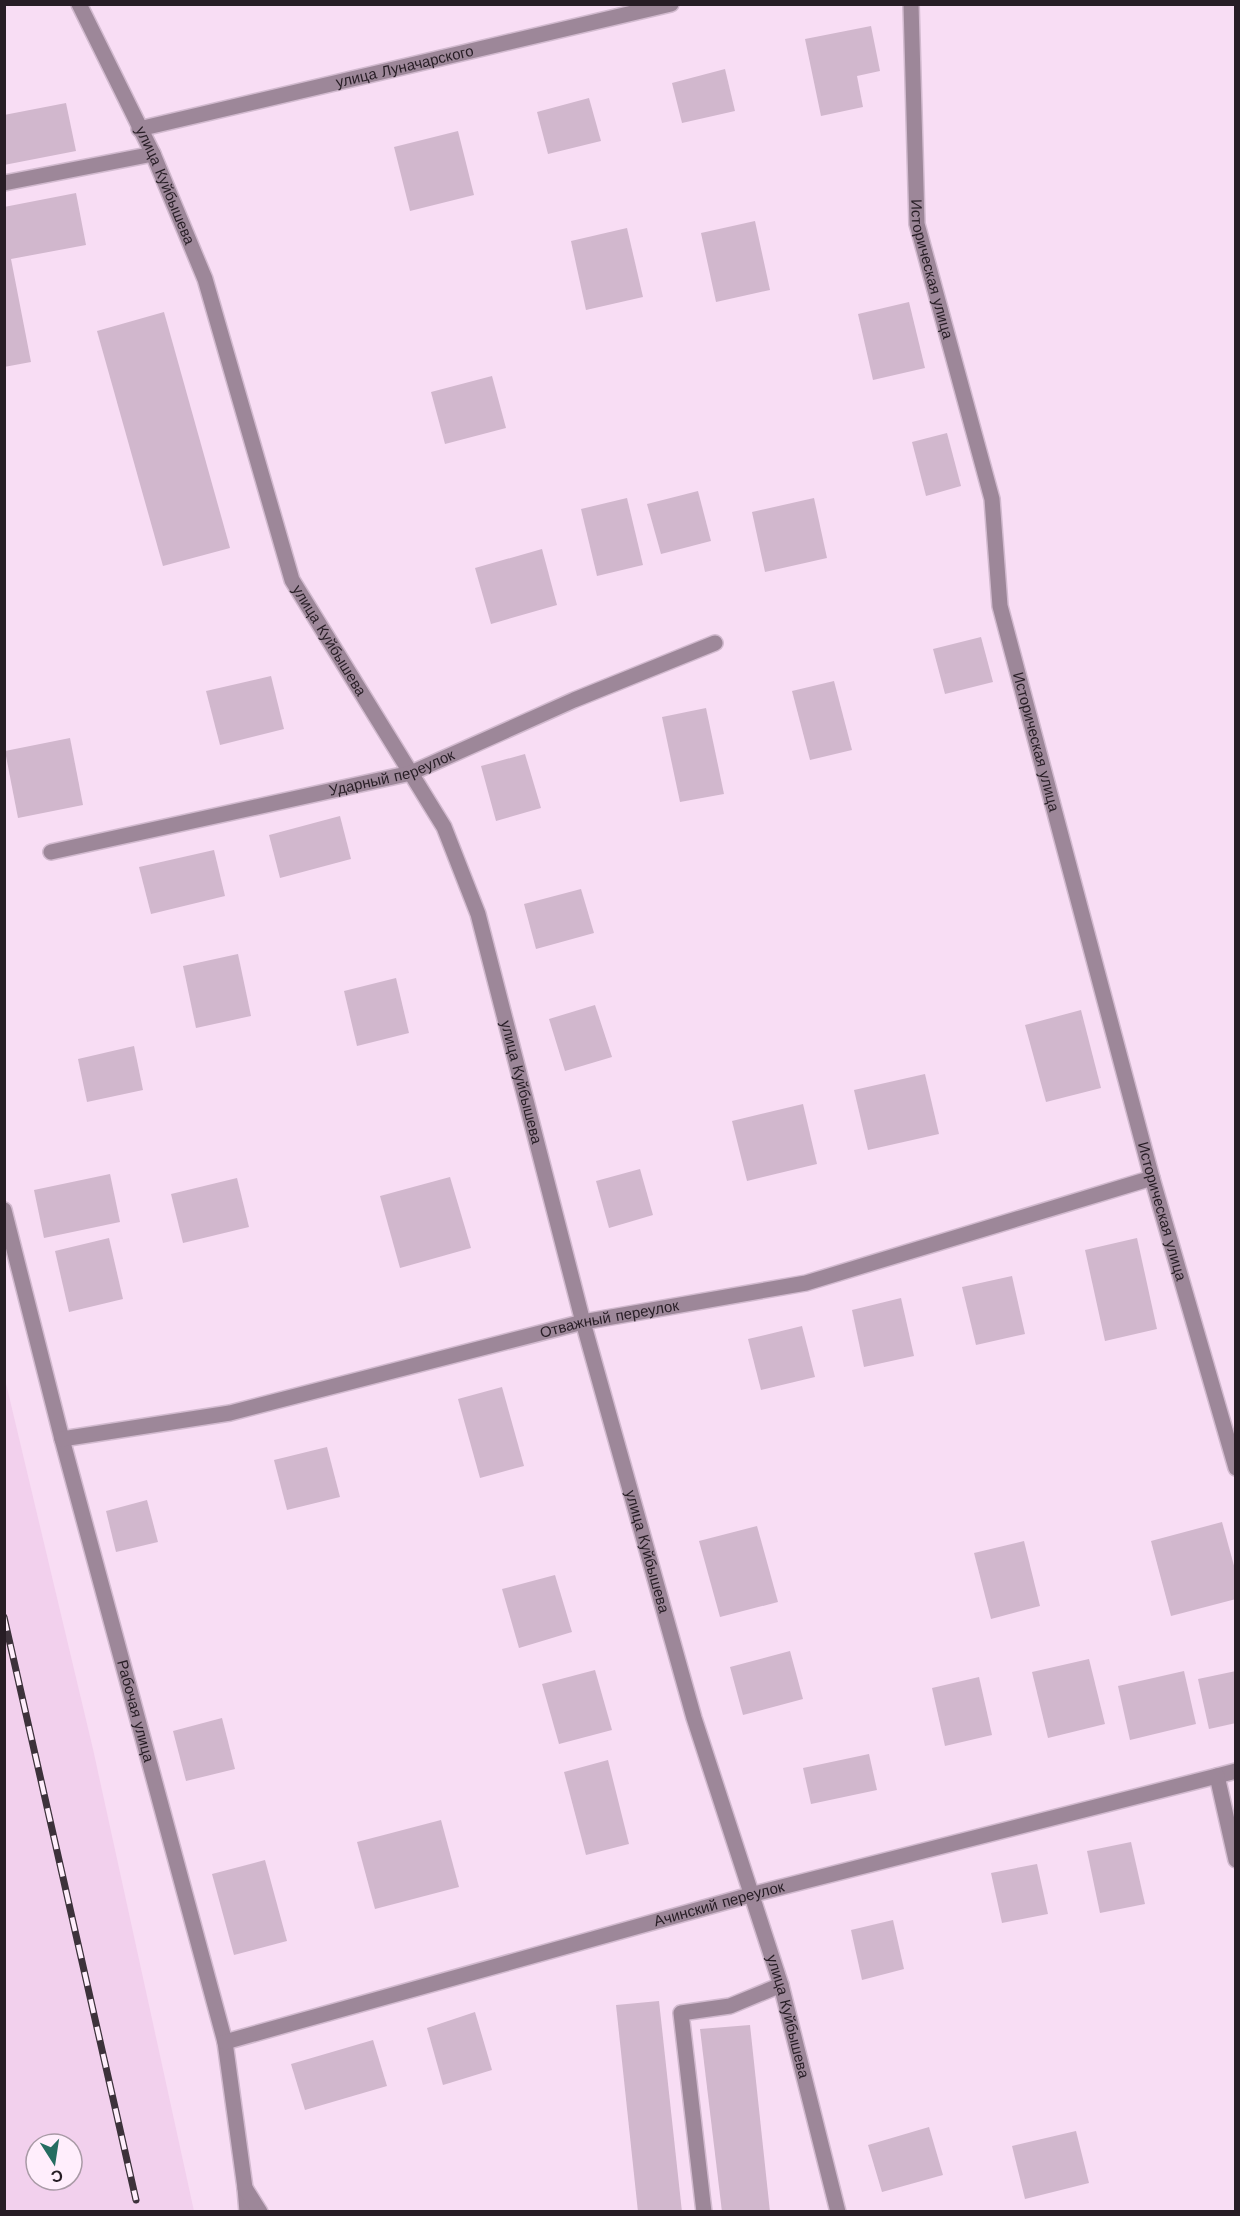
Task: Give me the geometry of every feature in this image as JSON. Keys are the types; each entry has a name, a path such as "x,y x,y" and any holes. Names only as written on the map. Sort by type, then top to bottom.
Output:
{"street":[{"name":"улица Куйбышева","path":"79,4 153,154 205,279 292,579 444,827 478,914 583,1322 694,1718 781,1985 838,2211"},
{"name":"улица Луначарского","path":"139,129 671,4"},
{"name":"Историческая улица","path":"911,4 917,224 992,499 1000,606 1152,1178 1236,1468"},
{"path":"4,183 153,154"},
{"name":"Ударный переулок","path":"51,852 411,773 574,700 715,643"},
{"name":"Отважный переулок","path":"62,1439 230,1413 583,1322 806,1283 1152,1178"},
{"name":"Рабочая улица","path":"4,1210 62,1439 225,2042 245,2188 261,2211"},
{"path":"1236,1772 1217,1776 1236,1860"},
{"name":"Ачинский переулок","path":"225,2042 750,1895 1217,1776"},
{"path":"704,2211 681,2013 730,2007 781,1985"},
{"path":"245,2188 248,2211"}],"shaded area":[{"path":"4,1375 93,1749 194,2211 5,2211"}],"building":[{"path":"871,26 880,71 857,76 863,107 821,116 805,39"},
{"path":"725,69 735,111 682,123 672,83"},
{"path":"589,98 601,141 548,154 537,112"},
{"path":"66,103 76,151 4,165 4,115"},
{"path":"458,131 474,195 410,211 394,147"},
{"path":"76,193 86,245 11,259 31,362 4,367 4,207"},
{"path":"755,221 770,290 716,302 701,233"},
{"path":"627,228 643,297 586,310 571,241"},
{"path":"909,302 925,368 873,380 858,314"},
{"path":"164,312 230,548 163,566 97,331"},
{"path":"492,376 506,428 445,444 431,392"},
{"path":"947,433 961,486 926,496 912,442"},
{"path":"698,491 711,541 661,554 647,504"},
{"path":"627,498 643,565 597,576 581,509"},
{"path":"814,498 827,558 765,572 752,512"},
{"path":"542,549 557,605 491,624 475,568"},
{"path":"981,637 993,682 945,694 933,649"},
{"path":"271,676 284,729 220,745 206,691"},
{"path":"834,681 852,750 810,760 792,691"},
{"path":"706,708 724,794 680,802 662,717"},
{"path":"70,738 83,805 18,818 5,751"},
{"path":"525,754 541,808 496,821 481,766"},
{"path":"340,816 351,859 280,878 269,835"},
{"path":"214,850 225,896 151,914 139,867"},
{"path":"581,889 594,933 536,949 524,904"},
{"path":"238,954 251,1016 196,1028 183,966"},
{"path":"396,978 409,1033 357,1046 344,991"},
{"path":"595,1005 612,1057 565,1071 549,1019"},
{"path":"1081,1010 1101,1088 1046,1102 1025,1025"},
{"path":"134,1046 143,1090 87,1102 78,1059"},
{"path":"925,1074 939,1134 868,1150 854,1090"},
{"path":"803,1104 817,1164 747,1181 732,1121"},
{"path":"640,1169 653,1215 609,1228 596,1181"},
{"path":"110,1174 120,1222 44,1238 34,1190"},
{"path":"450,1177 471,1248 400,1268 380,1196"},
{"path":"237,1178 249,1227 183,1243 171,1194"},
{"path":"109,1238 123,1299 69,1312 55,1251"},
{"path":"1137,1238 1157,1329 1105,1341 1085,1250"},
{"path":"1012,1276 1025,1334 976,1345 962,1287"},
{"path":"901,1298 914,1356 864,1367 852,1310"},
{"path":"802,1326 815,1377 761,1390 748,1339"},
{"path":"502,1387 524,1466 480,1478 458,1399"},
{"path":"327,1447 340,1497 287,1510 274,1460"},
{"path":"147,1500 158,1542 116,1552 106,1511"},
{"path":"1222,1522 1236,1573 1236,1599 1171,1616 1151,1541"},
{"path":"757,1526 778,1602 720,1617 699,1541"},
{"path":"1024,1541 1040,1606 991,1619 974,1553"},
{"path":"555,1575 572,1632 519,1648 502,1589"},
{"path":"790,1651 803,1699 743,1715 730,1667"},
{"path":"1089,1659 1105,1724 1048,1738 1032,1672"},
{"path":"595,1670 612,1730 559,1744 542,1684"},
{"path":"1184,1671 1196,1724 1130,1740 1118,1686"},
{"path":"1236,1671 1236,1723 1209,1729 1198,1679"},
{"path":"979,1677 992,1735 945,1746 932,1688"},
{"path":"222,1718 235,1769 186,1781 173,1731"},
{"path":"869,1754 877,1790 811,1804 803,1768"},
{"path":"608,1760 629,1844 586,1855 564,1772"},
{"path":"441,1820 459,1887 375,1909 357,1842"},
{"path":"1131,1842 1145,1904 1100,1913 1087,1851"},
{"path":"265,1860 287,1941 234,1955 212,1874"},
{"path":"1037,1864 1048,1914 1002,1923 991,1873"},
{"path":"893,1920 904,1969 862,1980 851,1930"},
{"path":"659,2001 682,2212 638,2212 616,2005"},
{"path":"475,2012 492,2070 443,2085 427,2028"},
{"path":"750,2025 770,2212 722,2212 700,2029"},
{"path":"373,2040 387,2086 305,2110 291,2064"},
{"path":"929,2127 943,2175 882,2192 868,2145"},
{"path":"1076,2131 1089,2183 1025,2199 1012,2146"}],"railway":[{"path":"4,1617 136,2200"}]}
